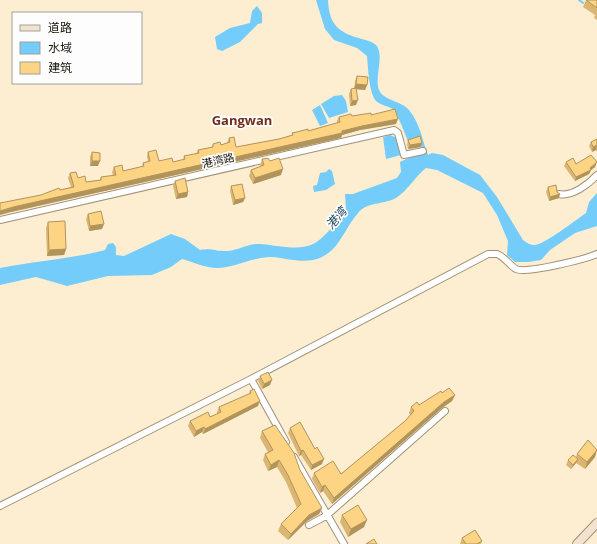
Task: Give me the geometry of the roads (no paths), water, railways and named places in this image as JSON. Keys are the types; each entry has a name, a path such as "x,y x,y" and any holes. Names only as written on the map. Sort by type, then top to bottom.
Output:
{"street":[{"name":"港湾路","path":"0,220 394,130 398,133 404,155 423,151"},
{"path":"559,194 562,195 578,190 592,181 597,175"},
{"path":"0,506 251,379 488,254 497,254 517,270 522,270 536,269 582,259 597,254"},
{"path":"251,379 289,447"},
{"path":"309,525 326,516 445,411"},
{"path":"292,454 326,516 344,544"},
{"path":"577,544 597,523"}],"water":[{"path":"316,0 328,0 330,16 341,31 371,42 379,49 379,90 381,94 406,107 413,115 428,155 432,153 443,155 480,175 497,197 523,240 529,244 535,245 540,244 553,236 586,213 589,202 597,193 597,226 575,233 550,250 541,260 515,262 507,255 508,241 497,215 483,193 437,170 426,168 396,198 370,205 362,209 332,250 322,257 310,261 264,257 223,268 213,268 182,259 171,267 152,275 108,276 67,286 36,277 0,285 0,268 92,253 105,250 108,244 113,243 116,247 116,255 124,256 171,234 185,239 200,250 207,249 229,251 255,244 295,248 309,246 324,236 346,209 345,194 353,194 397,178 401,172 400,162 423,151 421,144 408,142 393,109 376,101 370,86 367,56 357,48 334,40 325,29"},
{"path":"257,6 262,13 262,23 258,24 240,42 222,51 217,49 215,37 230,28 250,23 252,11"},
{"path":"342,95 346,101 348,112 329,118 321,104 334,96"},
{"path":"320,105 328,123 320,126 312,110"},
{"path":"390,135 397,138 401,155 386,159 383,137"},
{"path":"329,169 332,171 335,184 326,190 314,192 313,186 317,185 320,173 326,172"}],"waterway":[{"path":"579,0 583,3"}],"district":[{"name":"Gangwan","path":"242,120"}],"water label":[{"name":"港湾","path":"336,218"}]}
